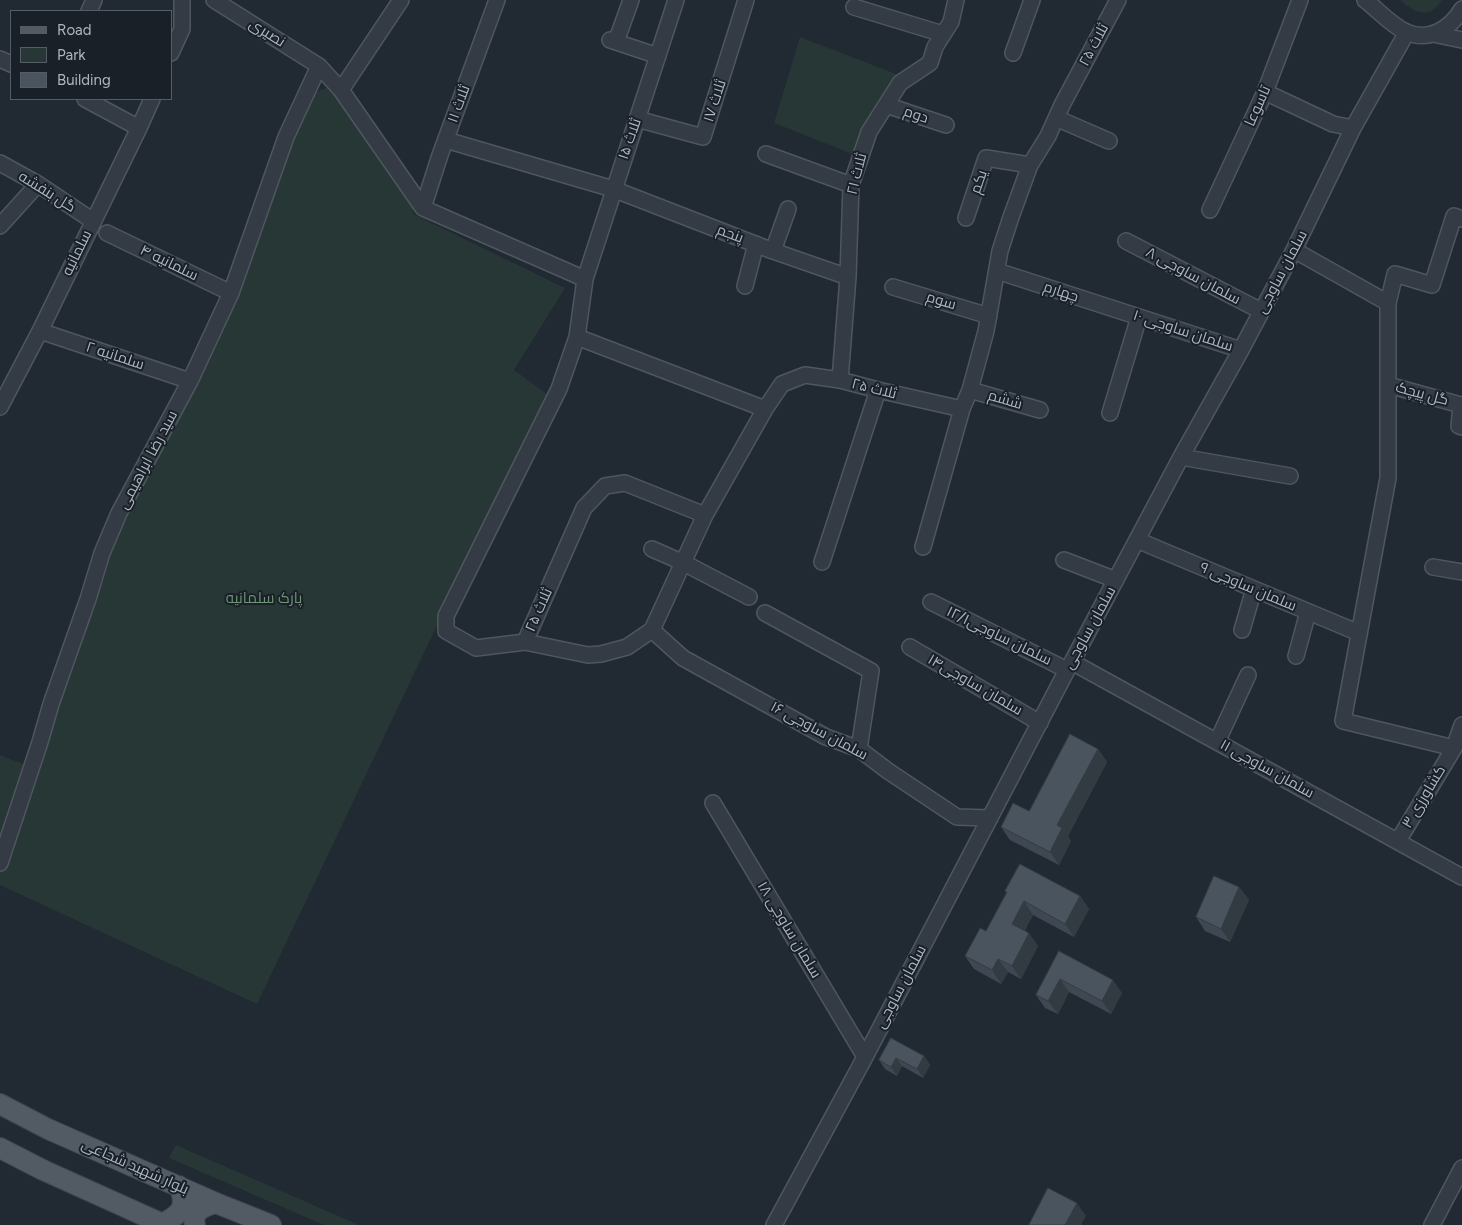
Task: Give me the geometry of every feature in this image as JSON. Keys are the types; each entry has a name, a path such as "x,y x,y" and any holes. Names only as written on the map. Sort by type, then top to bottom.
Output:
{"main road":[{"name":"بلوار شهید شجاعی","path":"0,1104 48,1128 216,1203 272,1225"},
{"path":"0,1148 43,1170 164,1224 176,1217 182,1208 183,1197 179,1186"},
{"path":"195,1225 193,1221 197,1212 205,1206 216,1203"}],"street":[{"path":"172,51 182,29 182,0"},
{"name":"نصیری","path":"214,0 319,66 341,90 423,208"},
{"path":"341,90 401,0"},
{"name":"ثلاث ۱۱","path":"423,208 497,0"},
{"path":"631,0 613,41 658,56"},
{"name":"ثلاث ۱۵","path":"525,642 476,648 446,631 446,616 559,389 577,337 585,279 676,0"},
{"name":"ثلاث ۱۷","path":"637,119 703,137 746,0"},
{"name":"ثلاث ۲۱","path":"840,380 848,277 851,185 869,132 900,83 930,63 935,47 951,22 956,0"},
{"path":"1013,53 1032,0"},
{"name":"ثلاث ۲۵","path":"525,642 584,508 605,486 625,483 705,515 765,409 782,384 805,375 840,380 962,408 970,390 986,331 1000,250 1030,165 1048,136 1118,0"},
{"name":"تاسوعا","path":"1210,210 1265,92 1300,0"},
{"path":"1365,0 1406,32 1420,35 1433,34 1462,40"},
{"path":"854,8 943,34"},
{"path":"1433,34 1446,29 1456,20 1462,9"},
{"name":"سلمان ساوجی","path":"774,1225 865,1057 1181,457 1294,250 1353,128 1406,32"},
{"name":"سید رضا ابراهیمی","path":"0,863 102,553 119,513 190,381 231,293 286,137 319,66"},
{"path":"1265,92 1333,124 1353,128"},
{"path":"87,100 139,128"},
{"name":"سلمانیه","path":"0,407 4,386 40,331 152,100"},
{"name":"دوم","path":"886,105 946,126"},
{"path":"1056,118 1109,141"},
{"name":"پنجم","path":"446,140 613,189 773,251 848,277"},
{"path":"766,154 851,185"},
{"name":"یکم","path":"966,218 986,158 1030,165"},
{"name":"گل بنفشه","path":"0,163 38,184 92,221"},
{"path":"0,226 38,184"},
{"path":"423,208 585,279"},
{"path":"773,251 788,209"},
{"path":"1455,754 1343,720 1388,478 1388,303 1395,274 1432,285 1454,216 1462,219"},
{"name":"سلمانیه ۴","path":"107,233 231,293"},
{"name":"سلمان ساوجی ۸","path":"1126,241 1261,312"},
{"path":"745,286 756,244"},
{"path":"1294,250 1388,303"},
{"name":"چهارم","path":"997,271 1132,315"},
{"name":"سوم","path":"893,287 989,316"},
{"path":"1110,413 1132,315"},
{"name":"سلمان ساوجی ۱۰","path":"1132,315 1241,350"},
{"name":"سلمانیه ۲","path":"40,331 190,381"},
{"path":"577,337 765,409"},
{"name":"گل پیچک","path":"1388,385 1461,405 1459,426 1462,427"},
{"path":"822,562 878,390"},
{"name":"ششم","path":"970,390 1040,410"},
{"path":"923,547 962,408"},
{"path":"1181,457 1290,476"},
{"path":"525,642 588,655 601,654 627,646 652,630 705,515"},
{"name":"سلمان ساوجی ۹","path":"1137,540 1360,633"},
{"path":"652,550 684,563 749,596"},
{"path":"1064,560 1116,580"},
{"path":"1433,567 1462,572"},
{"path":"1242,630 1254,589"},
{"name":"سلمان ساوجی۱۲/۱","path":"931,602 1070,666"},
{"path":"1296,656 1308,612"},
{"path":"766,613 871,671 859,749"},
{"name":"سلمان ساوجی ۱۶","path":"652,630 683,658 826,737 859,749 888,771 957,817 990,818"},
{"name":"سلمان ساوجی۱۴","path":"910,647 1040,723"},
{"name":"سلمان ساوجی ۱۱","path":"1070,666 1217,742 1462,877"},
{"path":"1217,742 1248,675"},
{"name":"کشاورزی ۳","path":"1398,841 1455,754 1462,725"},
{"name":"سلمان ساوجی ۱۸","path":"713,803 865,1057"},
{"path":"1432,1225 1462,1168"}],"green space":[{"path":"1400,0 1442,0 1432,11 1421,12 1416,11"},
{"path":"800,37 896,74 869,117 855,155 774,123"},
{"name":"پارک سلمانیه","path":"336,85 413,193 413,214 565,288 514,370 547,394 257,1004 0,885 0,755 31,767 110,535 198,364 306,95"},
{"path":"176,1145 359,1225 324,1225 169,1158"}],"building":[{"path":"1070,734 1098,749 1057,825 1062,828 1050,852 1001,827 1013,803 1029,811"},
{"path":"1020,864 1080,896 1065,924 1024,901 1012,924 1029,933 1012,966 998,959 992,970 965,956 980,928 986,931"},
{"path":"1214,876 1239,887 1221,929 1196,917"},
{"path":"1059,951 1113,980 1102,1001 1060,979 1048,1001 1036,995"},
{"path":"891,1038 924,1056 917,1069 896,1058 891,1067 879,1060"},
{"path":"1048,1188 1077,1203 1065,1225 1029,1225"}]}
